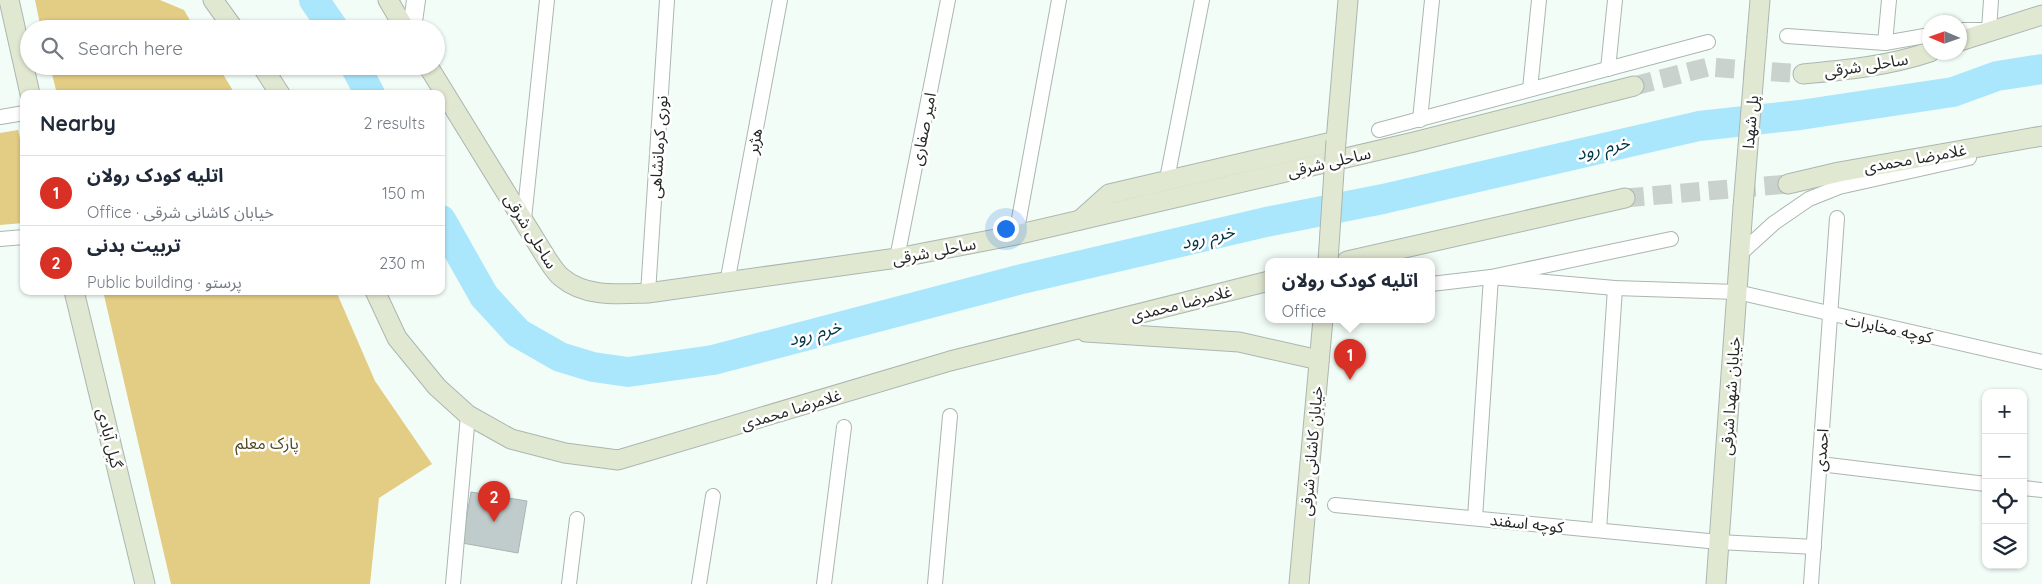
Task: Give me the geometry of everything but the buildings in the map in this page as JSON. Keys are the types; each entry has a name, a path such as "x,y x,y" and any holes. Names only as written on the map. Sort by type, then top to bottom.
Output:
{"main road":[{"path":"9,0 20,49"},
{"path":"213,0 227,20"},
{"path":"388,0 400,20"},
{"path":"1328,258 1348,0"},
{"name":"پل شهدا","path":"1743,207 1760,0"},
{"path":"1967,38 2042,15"},
{"name":"ساحلی شرقی","path":"1803,74 1860,69 1922,55"},
{"path":"26,75 29,90"},
{"path":"268,75 277,90"},
{"name":"ساحلی شرقی","path":"434,75 443,90"},
{"name":"ساحلی شرقی","path":"445,93 547,259 561,277 583,290 610,294 648,293 727,283 897,258 1016,235 1414,142 1634,86"},
{"name":"غلامرضا محمدی","path":"1788,184 1839,172 2037,136"},
{"path":"1078,221 1109,194 1336,141"},
{"path":"1360,258 1625,198"},
{"name":"خیابان شهدا شرقی","path":"1716,584 1743,207"},
{"name":"غلامرضا محمدی","path":"378,295 397,338 436,387 468,415 511,438 565,453 618,460 950,361 1265,282"},
{"name":"گیل آبادی","path":"75,295 145,584"},
{"name":"خیابان کاشانی شرقی","path":"1299,584 1323,323"},
{"path":"1070,331 1240,342 1319,360"}],"street":[{"path":"413,20 416,0"},
{"path":"524,219 548,0"},
{"name":"نوری کرمانشاهی","path":"648,293 667,0"},
{"name":"هژبر","path":"727,283 780,0"},
{"name":"امیر صفاری","path":"897,258 948,0"},
{"path":"1016,235 1059,0"},
{"path":"1167,179 1202,0"},
{"path":"1420,120 1432,0"},
{"path":"1530,89 1539,0"},
{"path":"1608,69 1615,0"},
{"path":"1885,43 1889,0"},
{"path":"1967,30 1989,30 1991,0"},
{"path":"1787,36 1885,43 1922,36"},
{"path":"1379,130 1708,42"},
{"path":"0,117 20,114"},
{"path":"1740,254 1774,223 1809,200 1839,187 1982,155 2037,136"},
{"name":"احمدی","path":"1811,584 1837,218"},
{"path":"0,239 20,237"},
{"path":"1435,284 1491,277 1671,239"},
{"path":"1475,518 1491,277"},
{"name":"کوچه مخابرات","path":"1491,277 1615,288 1737,292 2042,362"},
{"path":"1599,530 1615,288"},
{"path":"453,584 468,415"},
{"path":"935,584 950,416"},
{"path":"824,584 844,427"},
{"path":"1820,464 1982,484"},
{"path":"2027,488 2042,490"},
{"path":"700,584 713,496"},
{"name":"کوچه اسفند","path":"1335,505 1719,542 1814,547"},
{"path":"569,584 577,519"}],"green space":[{"path":"35,0 160,0 184,10 190,20 39,20"},
{"path":"52,75 223,75 233,90 56,90"},
{"path":"18,130 20,139 20,223 0,225 0,133"},
{"name":"پارک معلم","path":"104,295 338,295 375,381 432,464 379,498 370,584 171,584"}],"waterway":[{"name":"خرم رود","path":"314,0 328,20"},
{"name":"خرم رود","path":"445,227 484,296 518,333 560,357 593,367 628,372 713,360 1018,280 1266,222 1383,199 1699,126 1800,115 1953,92 1997,76 2042,69"},
{"name":"خرم رود","path":"360,75 368,90"}],"tunnel":[{"path":"1634,86 1708,67 1803,74"},
{"path":"1625,198 1788,184"}],"place":[{"name":"اتلیه کودک رولان","path":"1350,380"},
{"name":"تربیت بدنی","path":"494,522"}]}
